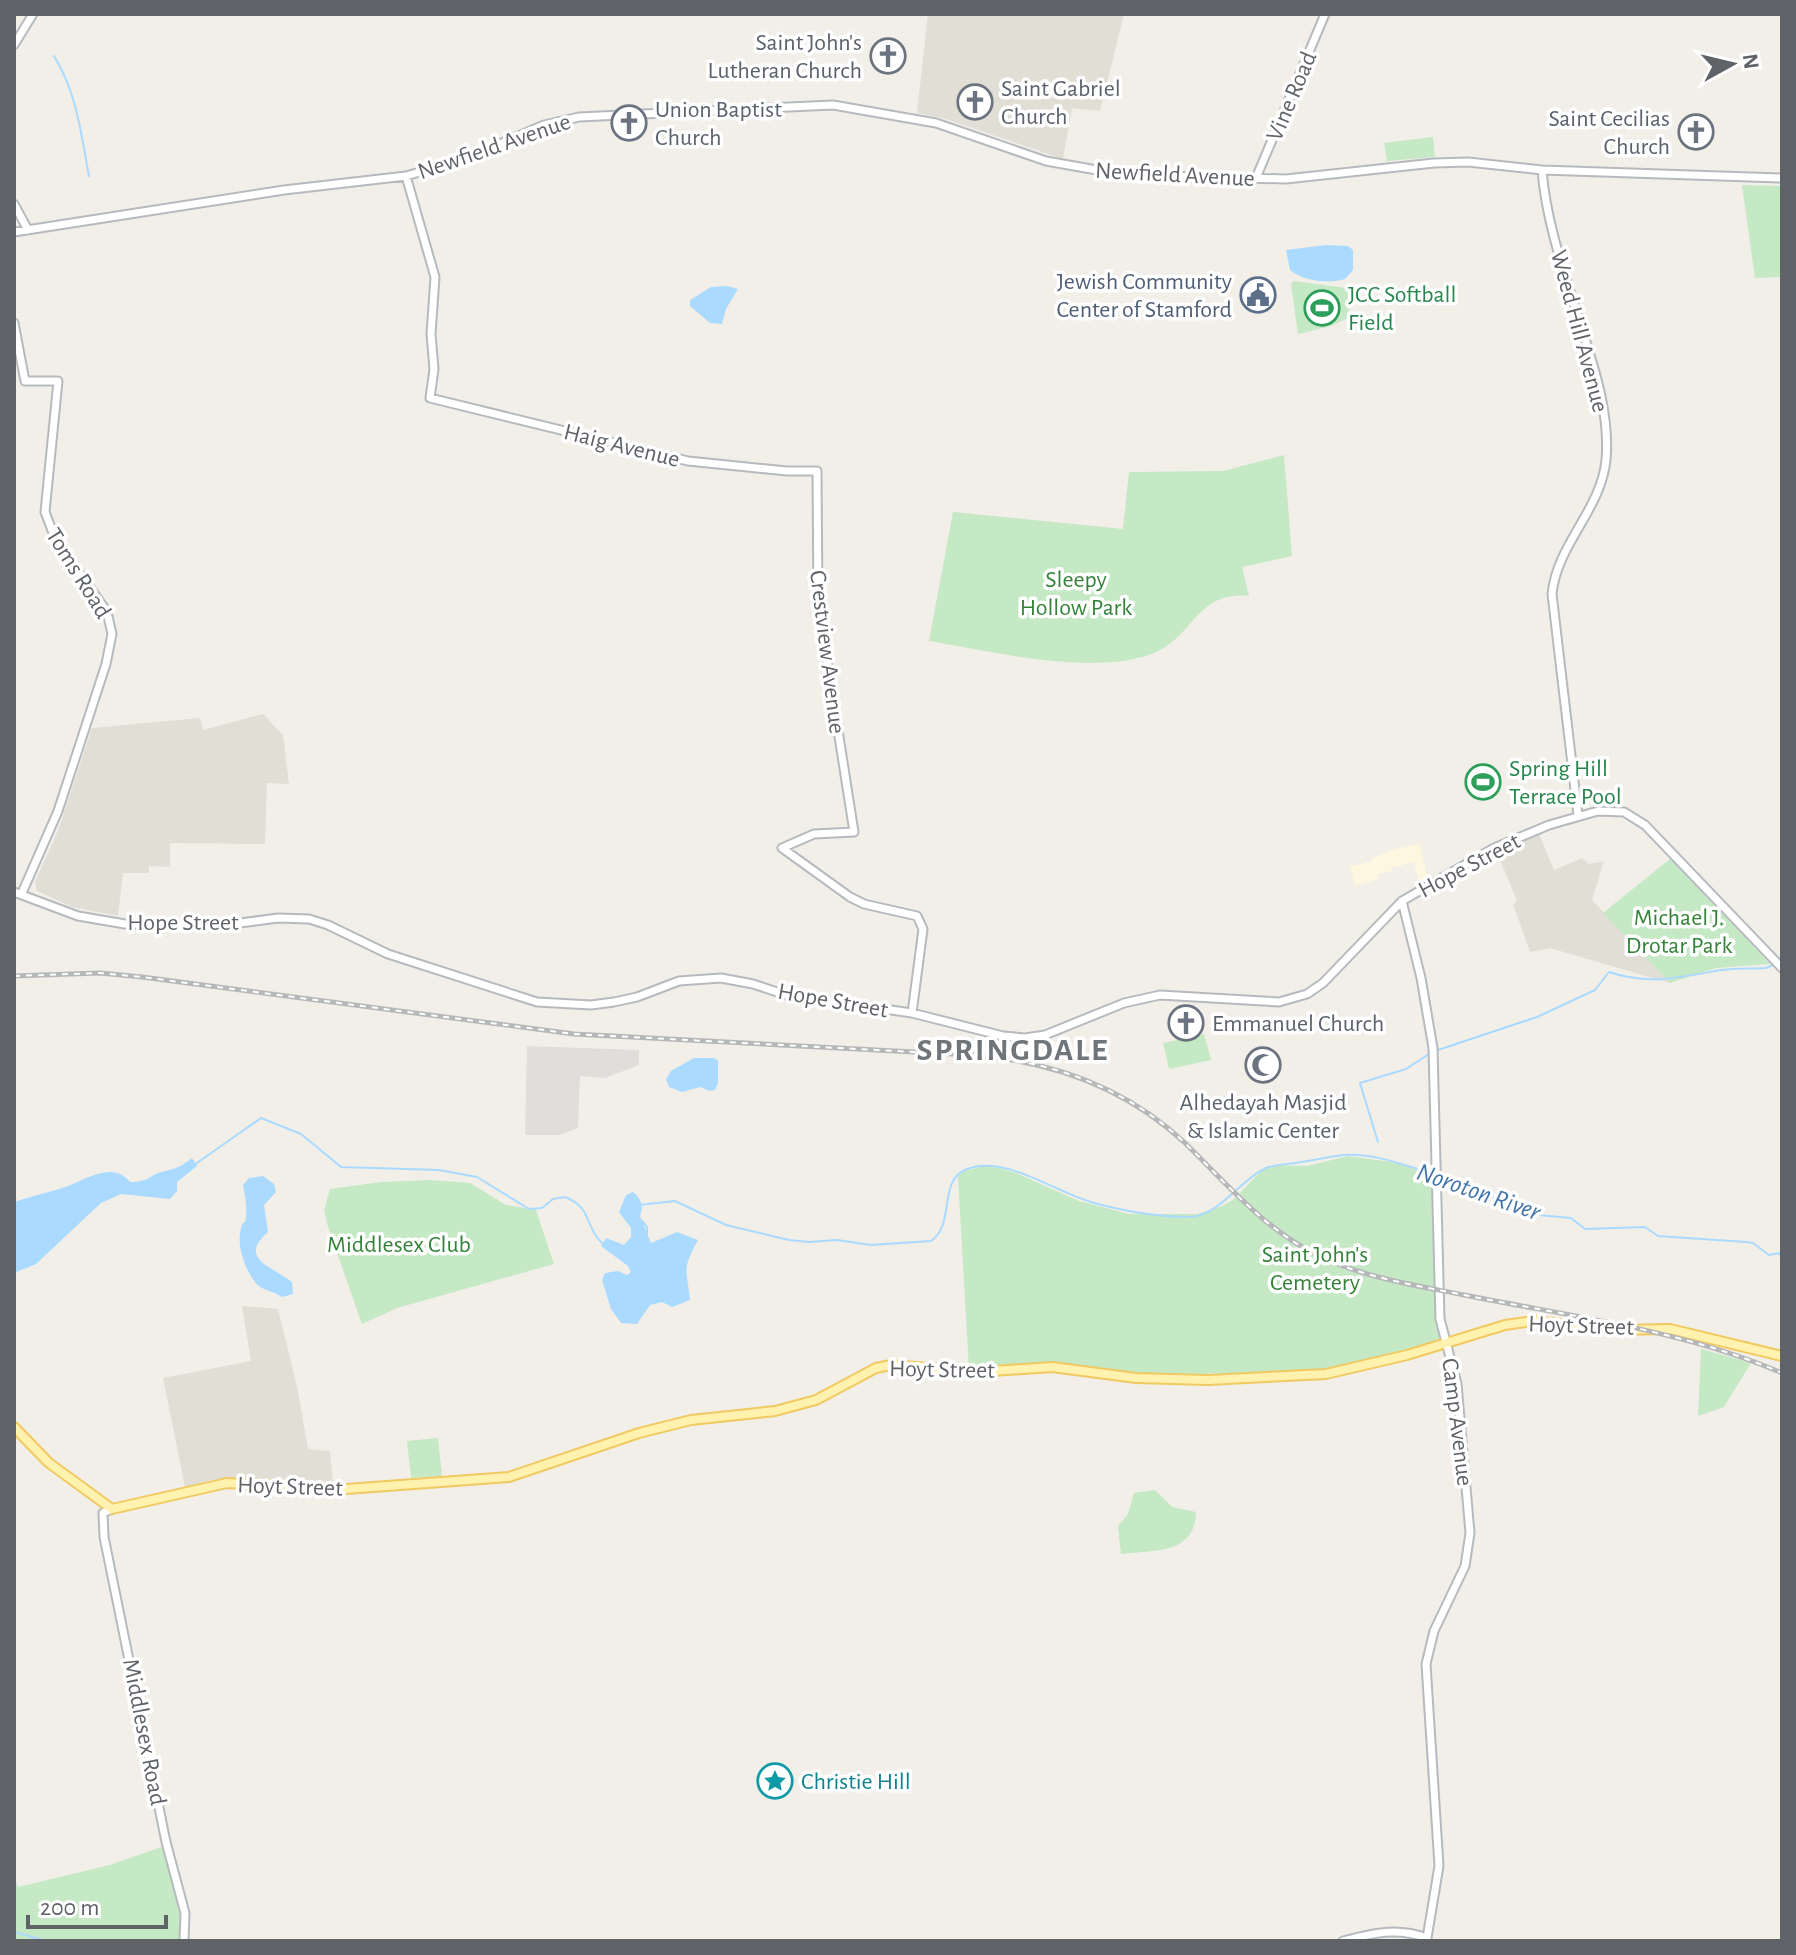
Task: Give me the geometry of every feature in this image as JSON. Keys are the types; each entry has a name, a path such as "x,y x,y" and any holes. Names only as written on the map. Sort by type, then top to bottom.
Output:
{"main road":[{"path":"14,45 33,14"},
{"name":"Vine Road","path":"1256,178 1325,14"},
{"name":"Newfield Avenue","path":"14,232 284,190 406,176 467,158 526,131 571,118 827,104 936,123 1046,161 1125,175 1320,176 1468,162 1542,170 1782,178"},
{"name":"Weed Hill Avenue","path":"1542,170 1543,189 1594,373 1605,432 1603,477 1557,567 1552,594 1578,815"},
{"name":"Haig Avenue","path":"406,176 435,277 431,334 434,369 430,398 688,461 817,471"},
{"path":"14,204 28,230"},
{"name":"Toms Road","path":"14,323 25,381 58,381 45,512 55,538 107,612 112,634 106,664 58,811 18,893"},
{"name":"Crestview Avenue","path":"817,471 816,575 819,613 854,832 814,834 782,848 850,897 864,904 917,916 922,922 912,1013"},
{"name":"Hope Street","path":"18,893 71,914 125,924 225,925 278,918 309,919 399,959 537,1002 591,1005 614,1002 679,981 721,978 821,1002 912,1013 1003,1036 1025,1038 1045,1035 1124,1003 1157,996 1279,1002 1307,994 1323,983 1402,901 1497,846 1578,815 1611,810 1624,812 1641,821 1782,968"},
{"name":"Camp Avenue","path":"1343,1941 1390,1931 1427,1938 1439,1866 1426,1664 1434,1631 1465,1566 1470,1533 1458,1397 1440,1319 1433,1048 1421,978 1402,901"},
{"name":"Hoyt Street","path":"112,1509 219,1484 346,1489 509,1477 639,1433 708,1417 775,1411 816,1400 876,1368 891,1365 977,1372 1052,1367 1136,1378 1227,1379 1335,1372 1407,1355 1505,1325 1539,1321 1615,1330 1670,1329 1782,1356"},
{"path":"14,1427 49,1463 112,1509"},
{"name":"Middlesex Road","path":"112,1509 103,1522 166,1842 185,1913 184,1941"}],"shaded area":[{"path":"928,14 1124,14 1100,111 1072,108 1063,159 943,118 917,113"},
{"path":"263,714 283,735 289,784 267,783 265,844 170,843 170,867 149,866 149,873 123,873 118,916 72,907 37,891 35,882 59,828 92,728 200,718 203,730"},
{"path":"1539,834 1554,870 1582,858 1589,864 1604,861 1592,900 1670,983 1550,948 1530,952 1513,904 1517,901 1497,852"},
{"path":"1420,844 1428,880 1419,882 1414,862 1391,868 1392,871 1378,874 1379,879 1355,886 1350,867 1372,861 1372,858 1395,849"},
{"path":"527,1046 639,1050 639,1065 605,1078 580,1076 578,1128 560,1135 525,1135"},
{"path":"242,1306 278,1309 308,1449 330,1451 333,1484 230,1479 185,1487 163,1378 251,1361"}],"green space":[{"path":"1433,137 1435,157 1387,161 1384,143"},
{"path":"1742,185 1782,186 1782,277 1755,278"},
{"name":"JCC Softball Field","path":"1294,281 1346,288 1350,298 1348,318 1331,326 1298,334 1291,284"},
{"name":"Sleepy Hollow Park","path":"1284,455 1292,556 1242,567 1249,596 1231,596 1206,607 1179,636 1154,653 1103,663 1073,662 1012,656 929,641 953,512 1123,529 1129,472 1223,471"},
{"name":"Michael J. Drotar Park","path":"1671,858 1770,964 1716,968 1670,983 1603,913"},
{"path":"1204,1034 1211,1060 1169,1069 1163,1043"},
{"name":"Saint John's Cemetery","path":"1348,1156 1398,1163 1436,1177 1438,1326 1442,1340 1325,1371 1143,1375 1071,1365 969,1369 958,1177 961,1172 987,1165 1014,1172 1079,1201 1129,1214 1197,1214 1233,1200 1262,1170 1278,1165 1307,1166"},
{"name":"Middlesex Club","path":"430,1180 470,1183 506,1205 536,1210 554,1264 397,1308 362,1324 328,1227 324,1210 330,1189 381,1182"},
{"path":"1701,1349 1751,1363 1724,1407 1698,1416"},
{"path":"438,1438 442,1476 411,1478 407,1441"},
{"path":"1155,1490 1172,1507 1196,1512 1194,1526 1181,1543 1170,1548 1121,1554 1118,1526 1128,1514 1134,1493"},
{"path":"167,1845 181,1941 14,1941 14,1877 18,1887 110,1865"}],"water":[{"path":"1326,245 1348,246 1353,250 1353,270 1345,279 1316,280 1290,270 1286,250"},
{"path":"711,287 738,289 726,309 722,324 710,323 690,306 690,300"},
{"path":"694,1058 714,1058 718,1061 715,1090 700,1087 682,1092 669,1087 666,1079 671,1071"},
{"path":"192,1158 197,1166 177,1182 177,1191 170,1199 121,1194 101,1203 36,1264 14,1273 14,1202 100,1173 116,1173 130,1182 142,1181"},
{"path":"263,1176 274,1184 276,1192 264,1205 268,1232 256,1249 260,1261 292,1282 293,1294 282,1297 257,1285 242,1256 240,1235 246,1221 243,1185 249,1178"},
{"path":"633,1192 641,1202 640,1216 651,1243 677,1232 698,1240 687,1264 690,1300 672,1307 662,1302 650,1305 637,1324 621,1323 611,1309 602,1280 605,1273 618,1271 627,1275 631,1272 628,1266 601,1246 606,1238 624,1245 631,1237 631,1228 619,1212 626,1195"}],"waterway":[{"path":"54,56 73,99 89,176"},
{"path":"1438,1050 1537,1017 1595,990 1609,972 1636,978 1662,979 1773,965"},
{"path":"1378,1142 1360,1083 1406,1069 1429,1054"},
{"name":"Noroton River","path":"194,1165 261,1118 301,1134 341,1167 439,1170 477,1177 529,1209 542,1208 553,1199 565,1197 580,1206 602,1243"},
{"name":"Noroton River","path":"639,1205 675,1201 726,1225 789,1240 837,1240 871,1245 931,1241 943,1224 952,1182 967,1169 982,1166 1014,1171 1105,1206 1154,1215 1190,1217 1210,1211 1257,1173 1275,1166 1356,1155 1434,1174"},
{"name":"Noroton River","path":"1440,1175 1470,1183 1527,1214 1571,1218 1585,1229 1645,1227 1658,1236 1753,1243 1769,1255 1779,1253 1782,1259"},
{"name":"Noroton River","path":"642,1221 647,1233"},
{"path":"14,1932 47,1941"}],"railway":[{"path":"14,976 100,973 574,1034 971,1055 1030,1063 1086,1080 1138,1106 1185,1143 1264,1220 1299,1245 1336,1264 1409,1284 1666,1335 1744,1358 1782,1373"}],"place":[{"name":"Saint John's Lutheran Church","path":"888,56"},
{"name":"Saint Gabriel Church","path":"975,102"},
{"name":"Union Baptist Church","path":"629,123"},
{"name":"Saint Cecilias Church","path":"1696,132"},
{"name":"Jewish Community Center of Stamford","path":"1258,295"},
{"name":"JCC Softball Field","path":"1322,308"},
{"name":"Spring Hill Terrace Pool","path":"1483,782"},
{"name":"Emmanuel Church","path":"1186,1023"},
{"name":"Alhedayah Masjid & Islamic Center","path":"1263,1065"},
{"name":"Christie Hill","path":"775,1781"}],"district":[{"name":"SPRINGDALE","path":"1013,1049"}]}
